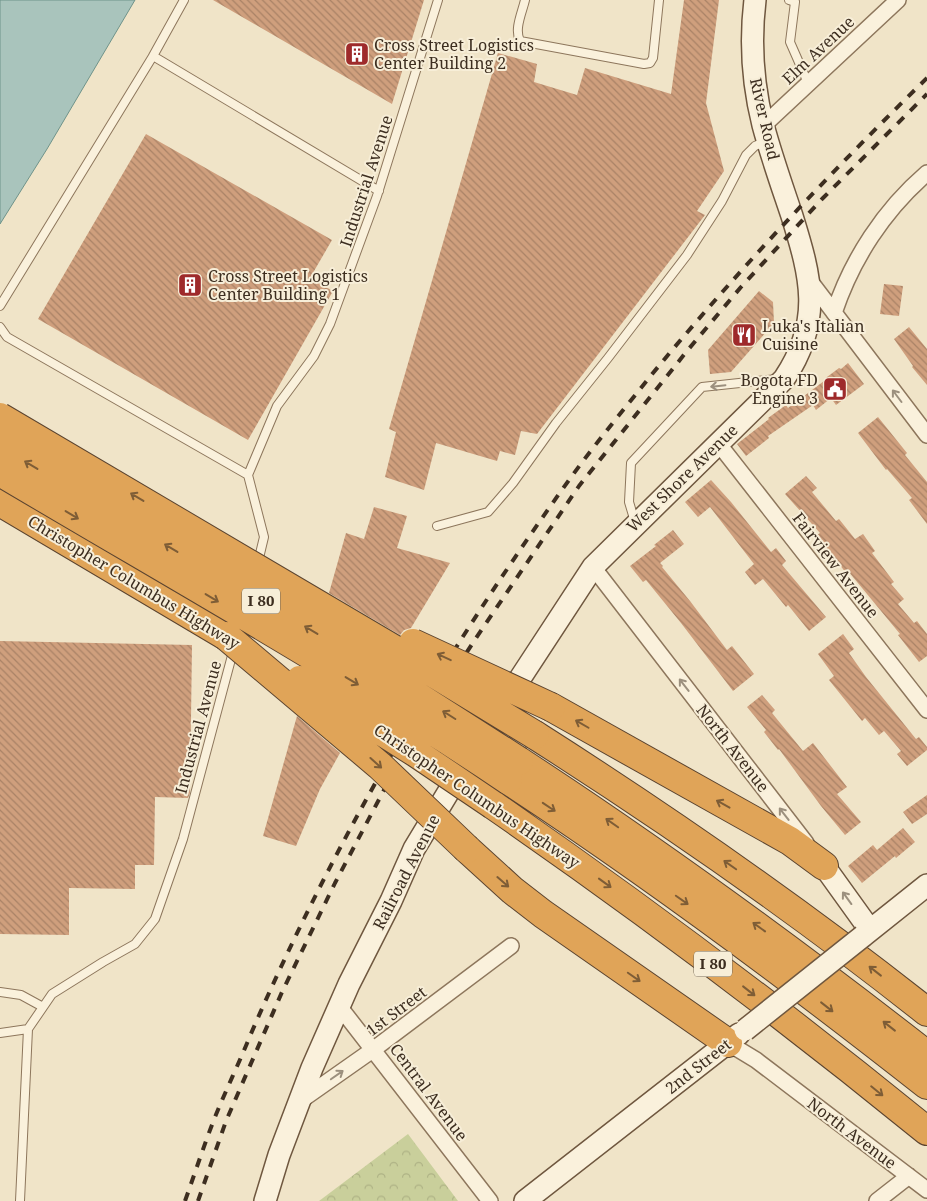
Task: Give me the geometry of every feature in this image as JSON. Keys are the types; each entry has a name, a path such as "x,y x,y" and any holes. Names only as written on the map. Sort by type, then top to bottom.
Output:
{"highway":[{"name":"I 80","path":"0,417 258,579 535,735 735,868 826,934 927,1012"},
{"name":"Christopher Columbus Highway","path":"0,446 350,654 514,771 615,853 768,962 927,1085"},
{"name":"Christopher Columbus Highway","path":"0,472 320,661 430,730 514,771 614,824 738,912 927,1056"},
{"name":"Christopher Columbus Highway","path":"0,502 235,630 493,805 635,906 740,984 927,1131"},
{"path":"258,579 551,707 790,841 824,866"},
{"path":"235,630 512,890 543,914 736,1036"}],"main road":[{"name":"River Road","path":"755,0 753,35 755,73 766,133 798,235 810,281"},
{"name":"West Shore Avenue","path":"593,567 784,379 797,358 806,336 810,312 810,281"},
{"name":"Railroad Avenue","path":"265,1201 279,1155 339,1006 414,849 481,738 593,567"},
{"name":"North Avenue","path":"824,866 867,933"},
{"name":"2nd Street","path":"525,1201 927,885"}],"street":[{"name":"Elm Avenue","path":"766,133 808,83 898,0"},
{"path":"834,313 850,274 880,223 910,188 927,173"},
{"path":"810,281 927,435"},
{"name":"Fairview Avenue","path":"718,443 927,710"},
{"name":"North Avenue","path":"593,567 824,866"},
{"name":"1st Street","path":"300,1101 374,1049 511,946"},
{"name":"Central Avenue","path":"339,1006 490,1201"},
{"name":"North Avenue","path":"736,1036 756,1060 927,1190"},
{"path":"877,1201 909,1176"}],"lane":[{"path":"0,306 153,56 184,0"},
{"name":"Industrial Avenue","path":"28,1030 52,994 135,944 155,919 183,840 235,630 258,579 264,537 248,476 277,406 314,356 330,324 379,191 438,0"},
{"path":"525,0 517,36 520,41 644,64 650,63 652,58 660,0"},
{"path":"789,0 795,2 790,42 808,83"},
{"path":"153,56 379,191"},
{"path":"437,526 488,512 513,483 556,423 687,255 722,201 746,155 766,133"},
{"path":"0,327 7,337 248,476"},
{"path":"636,524 629,502 632,463 702,387 784,379"},
{"path":"0,992 21,995 43,1007"},
{"path":"0,1033 28,1030 20,1201"}],"green space":[{"path":"408,1134 458,1201 319,1201"}],"water":[{"path":"0,0 135,0 47,149 0,224"}],"building":[{"name":"Cross Street Logistics Center Building 2","path":"213,0 424,0 392,104"},
{"path":"684,0 719,0 706,103 724,171 697,211 705,215 537,434 521,431 515,455 500,451 497,461 436,443 424,490 385,477 396,432 389,429 498,53 537,64 534,82 577,95 585,68 671,94"},
{"name":"Cross Street Logistics Center Building 1","path":"146,134 332,240 310,278 333,291 248,440 38,319"},
{"path":"884,284 903,286 899,316 880,314"},
{"path":"759,291 773,302 774,323 731,372 710,374 708,350"},
{"path":"909,327 927,349 927,385 912,367 894,339"},
{"path":"848,363 864,384 836,405 831,398 816,410 813,405 768,436 769,438 746,456 737,444 768,418 786,405 788,408"},
{"path":"878,417 927,482 927,524 909,500 912,498 886,470 858,433"},
{"path":"806,476 817,488 812,492 836,521 839,519 855,539 863,534 875,551 872,553 894,582 891,584 904,599 898,604 914,623 917,621 927,634 927,656 919,662 898,635 900,634 848,571 846,573 817,535 820,533 785,494"},
{"path":"711,480 771,552 776,548 786,561 782,565 826,617 809,631 763,579 755,585 745,572 754,564 710,507 698,517 685,502"},
{"path":"374,507 407,516 397,548 450,563 411,628 404,630 400,635 329,593 346,533 364,539"},
{"path":"673,530 684,544 660,563 662,567 727,650 732,646 754,674 733,691 646,580 643,582 630,566"},
{"path":"843,634 854,649 849,653 866,677 916,739 919,737 927,747 927,750 907,766 897,754 901,751 884,731 879,735 865,718 862,721 829,680 834,676 818,654"},
{"path":"0,641 192,645 190,793 188,798 155,797 154,865 135,865 135,889 69,888 69,935 0,934"},
{"path":"762,695 775,710 772,713 803,751 813,743 847,787 837,794 861,822 845,835 764,732 766,730 747,707"},
{"path":"297,716 340,753 320,789 296,846 263,836"},
{"path":"927,795 927,814 912,824 903,812"},
{"path":"903,828 915,842 862,883 848,866 873,845 877,850"}],"railway":[{"path":"185,1201 219,1107 283,963 318,890 394,749 478,613 569,480 653,373 786,222 927,78"},
{"path":"198,1201 226,1121 282,992 335,883 384,790 432,706 476,638 579,486 687,351 741,287 822,199 927,94"}],"place":[{"name":"Cross Street Logistics Center Building 2","path":"357,54"},
{"name":"Cross Street Logistics Center Building 1","path":"190,285"},
{"name":"Luka's Italian Cuisine","path":"744,335"},
{"name":"Bogota FD Engine 3","path":"835,389"}]}
